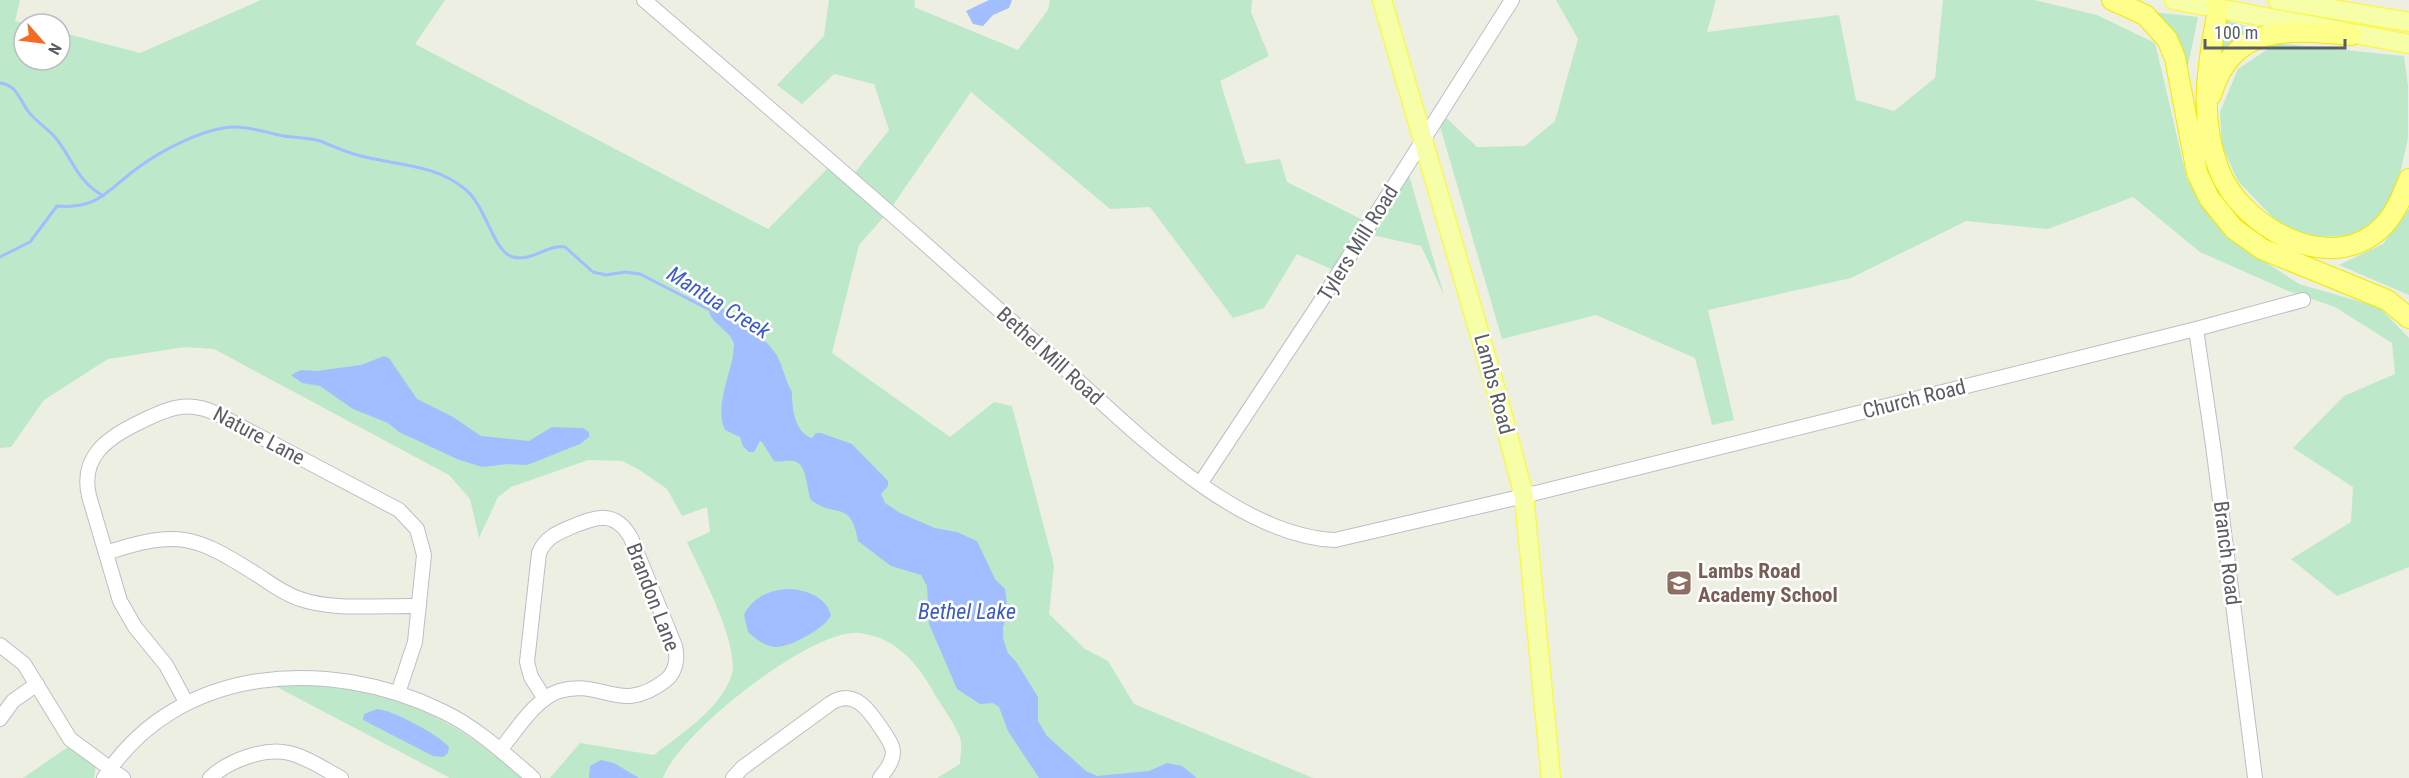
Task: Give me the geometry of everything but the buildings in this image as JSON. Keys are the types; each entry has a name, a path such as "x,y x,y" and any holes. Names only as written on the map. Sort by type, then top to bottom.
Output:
{"highway":[{"path":"2112,0 2145,15 2167,39 2198,125 2211,147 2220,173 2241,204 2274,231 2305,244 2339,247 2357,243 2374,234 2392,214 2409,179"},
{"path":"2213,4 2193,160 2204,188 2217,209 2240,235 2277,256 2387,300 2409,318"},
{"path":"2198,125 2220,73 2235,52 2249,42 2261,36 2293,31 2351,35"}],"main road":[{"name":"Lambs Road","path":"1382,0 1524,496 1551,778"},
{"path":"2174,0 2213,4 2351,35 2409,44"},
{"path":"2278,0 2409,22"}],"street":[{"name":"Bethel Mill Road","path":"644,0 906,227 1128,426 1200,484 1258,519 1284,531 1326,540 1524,496"},
{"name":"Tylers Mill Road","path":"1200,484 1424,141 1512,0"},
{"name":"Church Road","path":"1524,496 2196,329 2303,300"},
{"name":"Branch Road","path":"2196,329 2214,445 2255,778"},
{"name":"Nature Lane","path":"186,702 166,665 125,612 88,488 89,466 96,452 114,435 162,411 180,406 200,406 406,515 417,529 423,544 419,606 413,648 398,693"},
{"name":"Brandon Lane","path":"500,750 545,699 559,692 580,688 628,697 641,696 667,679 674,668 675,646 633,542 623,526 610,519 592,519 556,533 546,541 539,553 526,662 532,681 545,699"},
{"path":"106,553 156,539 186,539 212,547 284,592 303,600 324,604 419,606"},
{"path":"0,645 22,661 70,738 107,773 123,778"},
{"path":"107,773 142,733 186,702 234,685 284,678 342,680 398,693 455,718 500,750 533,778"},
{"path":"0,719 13,701 37,684"},
{"path":"733,778 741,768 831,704 845,698 855,699 866,707 890,742 891,762 880,778"},
{"path":"210,778 238,760 283,752 302,757 341,778"}],"green space":[{"path":"0,0 20,0 17,12 12,12 12,72 72,72 72,35 140,53 261,0 445,0 415,44 768,229 831,165 850,179 889,130 874,84 834,74 802,104 777,85 824,36 829,0 915,0 914,7 1018,50 1048,10 1050,0 1252,0 1251,12 1269,56 1220,81 1246,164 1280,159 1287,182 1369,223 1406,165 1444,295 1421,246 1364,233 1338,272 1297,254 1264,308 1233,318 1150,207 1110,209 971,92 889,211 859,245 832,353 950,437 994,402 1012,406 1054,565 1049,614 1085,649 1108,661 1134,704 1313,778 937,778 960,764 961,741 956,729 928,682 913,662 895,646 884,640 859,633 838,636 811,647 749,687 693,736 674,759 663,778 550,778 580,743 654,755 705,714 725,690 733,668 728,638 716,604 687,542 710,532 707,507 682,516 667,489 638,469 622,461 588,460 511,487 498,497 479,538 470,499 449,475 214,349 185,347 108,359 44,400 11,447 0,448"},
{"path":"1556,0 1716,0 1707,32 1839,15 1856,100 1894,111 1935,78 1943,0 2034,0 2097,15 2155,43 2187,179 2227,237 2299,284 2379,307 2409,338 2409,567 2337,596 2291,559 2351,522 2353,487 2293,448 2344,396 2395,374 2392,343 2335,307 2286,290 2200,252 2133,197 2048,229 1966,221 1851,278 1708,310 1734,420 1712,425 1695,358 1596,315 1502,339 1437,116 1440,112 1477,147 1525,146 1555,121 1578,39"},
{"path":"2152,12 2198,17 2184,84"},
{"path":"2225,20 2258,30 2217,62"},
{"path":"2277,43 2404,56 2408,86 2408,138 2398,183 2378,219 2351,236 2310,237 2282,227 2238,181 2222,146 2220,112 2238,69"},
{"path":"2409,209 2409,295 2339,265 2383,244"},
{"path":"323,685 381,696 407,704 476,741 523,778 450,778 275,686"},
{"path":"71,745 96,765 94,778 23,778"}],"water":[{"path":"989,0 1012,0 1009,8 993,15 983,26 973,24 966,11"},
{"name":"Bethel Lake","path":"713,305 720,307 747,325 765,340 776,354 792,392 795,418 806,435 812,438 816,433 821,433 852,444 888,481 888,486 881,494 885,503 900,513 935,528 957,532 977,541 995,579 1005,589 1008,613 1003,627 1003,638 1008,653 1017,663 1038,697 1038,721 1047,736 1086,771 1097,776 1149,771 1167,763 1182,766 1197,778 1039,778 1008,731 999,707 993,703 980,704 957,689 929,624 927,586 921,575 891,566 858,541 855,528 847,515 811,500 804,472 799,463 774,461 760,441 754,452 749,452 743,446 740,437 725,430 721,410 734,344 729,335 711,317 709,312"},
{"path":"384,356 389,358 417,399 453,417 481,436 529,441 552,427 583,428 589,432 589,437 580,444 527,465 508,464 482,467 457,459 399,432 388,423 353,409 320,386 302,383 291,375 301,370 316,371 361,365"},
{"path":"787,589 800,590 819,598 831,615 823,625 799,640 783,646 769,646 748,632 744,615 747,609 762,596"},
{"path":"377,709 404,718 426,730 449,747 448,753 443,757 433,756 363,720 364,714"},
{"path":"601,760 614,763 639,778 589,778 590,766"}],"waterway":[{"path":"0,83 6,84 17,93 31,115 60,144 86,183 103,196"},
{"name":"Mantua Creek","path":"0,257 30,242 57,206 83,205 93,201 149,160 198,135 223,128 241,127 316,140 354,154 426,169 439,174 452,180 473,197 500,247 513,257 527,257 552,248 565,247 593,272 606,275 625,272 640,274 710,310"}],"place":[{"name":"Lambs Road Academy School","path":"1679,583"}]}
